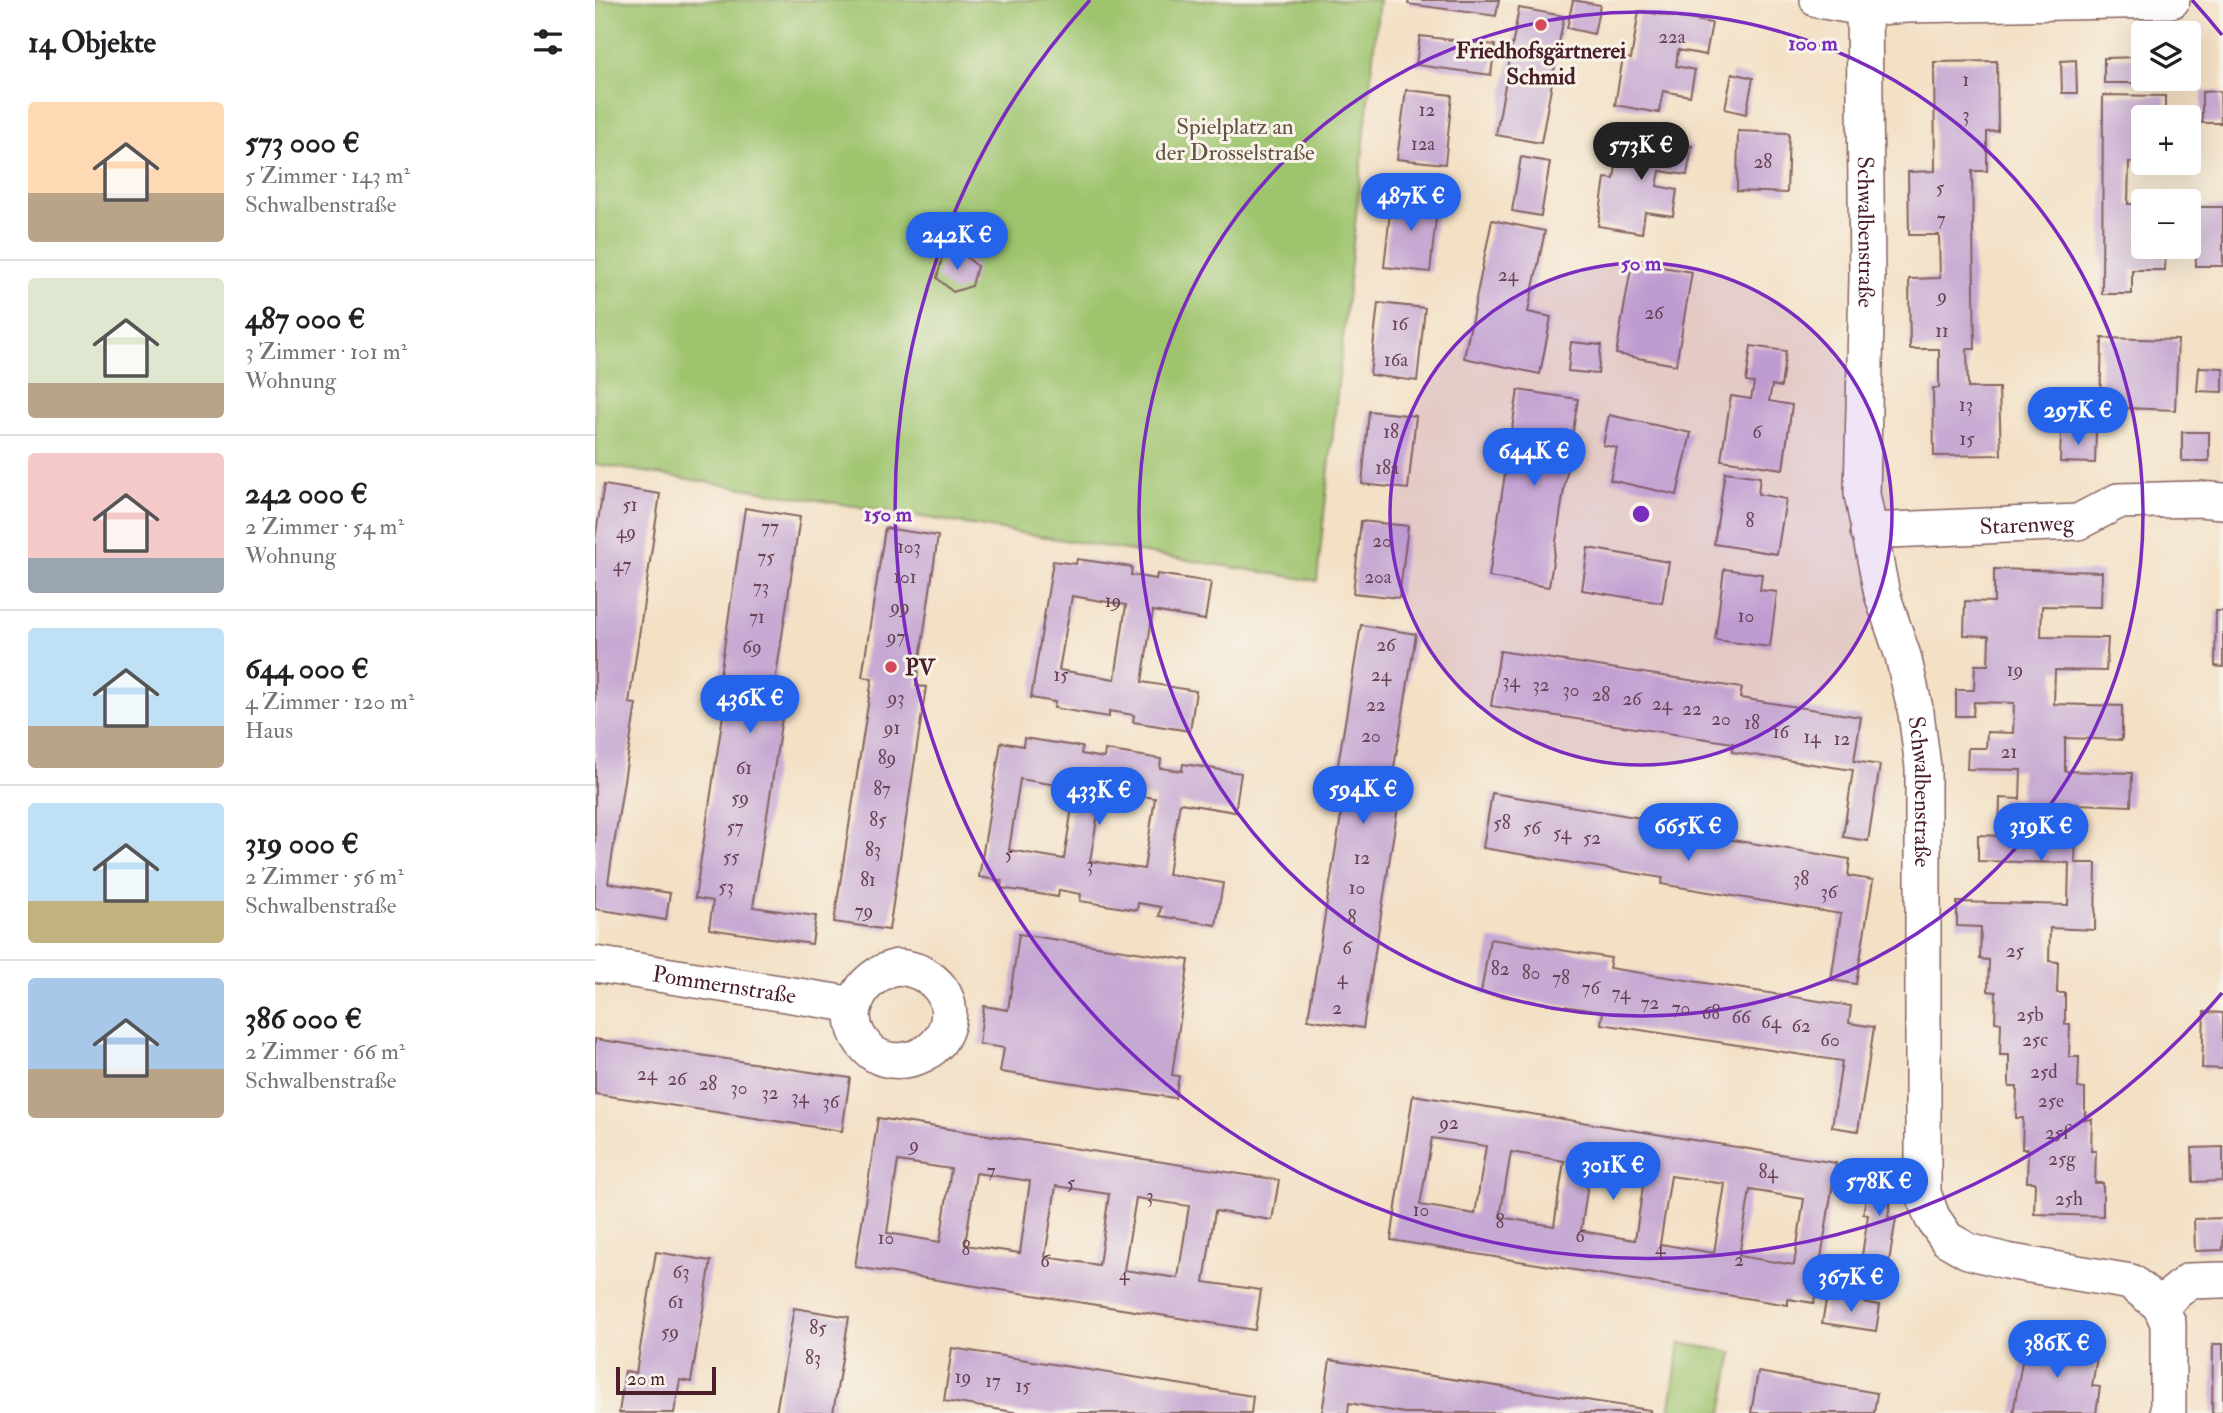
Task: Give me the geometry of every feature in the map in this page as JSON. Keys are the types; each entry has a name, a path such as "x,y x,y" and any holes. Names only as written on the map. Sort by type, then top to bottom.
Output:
{"street":[{"path":"1818,0 1864,8 1906,3 2172,0"},
{"name":"Schwalbenstraße","path":"1864,8 1867,277 1862,494 1882,594 1903,656 1916,713 1923,767 1923,1193 1932,1217 1947,1239 1968,1251 2006,1261 2131,1282 2160,1305"},
{"name":"Starenweg","path":"1868,531 2078,522 2118,501 2223,501"},
{"name":"Pommernstraße","path":"595,964 855,1005"},
{"path":"2168,1413 2168,1323 2160,1305 2189,1281 2223,1279"}],"green space":[{"name":"Spielplatz an der Drosselstraße","path":"595,0 1379,0 1317,581 595,464"},
{"path":"1680,1343 1733,1352 1722,1413 1669,1413"}],"building":[{"path":"1409,0 1499,0 1496,16 1408,4"},
{"path":"1573,0 1600,5 1594,34 1567,28"},
{"path":"1519,8 1564,16 1541,143 1496,135"},
{"path":"1639,11 1712,23 1706,55 1678,50 1676,66 1695,70 1690,96 1663,91 1659,113 1615,105 1623,57 1631,59"},
{"path":"1420,36 1495,45 1491,75 1416,65"},
{"path":"2131,57 2131,83 2104,83 2104,58"},
{"path":"2076,60 2077,93 2062,93 2061,61"},
{"path":"1997,61 1998,131 1987,132 1987,171 1972,171 1975,349 1967,349 1968,388 1999,388 2001,455 1934,456 1933,388 1939,388 1939,349 1910,349 1909,279 1940,278 1939,235 1909,235 1908,172 1935,171 1934,62"},
{"path":"1732,73 1753,78 1746,114 1725,109"},
{"path":"1406,90 1452,95 1445,164 1397,159"},
{"path":"2220,91 2221,123 2202,123 2202,92"},
{"path":"2103,95 2165,96 2165,105 2131,105 2128,204 2131,204 2131,259 2165,259 2165,270 2132,270 2132,294 2102,294"},
{"path":"1738,131 1789,133 1787,193 1737,191"},
{"path":"1621,134 1692,146 1687,175 1660,171 1657,186 1677,190 1673,216 1645,212 1642,233 1598,226 1605,178 1614,179"},
{"path":"1521,157 1550,162 1541,216 1512,211"},
{"path":"1392,195 1438,200 1430,272 1384,267"},
{"path":"2201,207 2223,207 2223,266 2196,266 2196,259 2201,259"},
{"path":"1492,220 1545,231 1528,312 1551,317 1540,374 1464,358"},
{"path":"961,252 977,266 972,286 953,292 937,278 942,258"},
{"path":"1632,262 1692,272 1676,365 1616,354"},
{"path":"1378,303 1425,308 1417,381 1370,375"},
{"path":"2102,338 2178,340 2175,410 2100,407"},
{"path":"1571,342 1601,345 1598,374 1568,371"},
{"path":"1751,346 1786,351 1781,387 1772,385 1769,401 1792,405 1783,469 1721,460 1731,396 1751,399 1754,383 1746,382"},
{"path":"2199,367 2223,368 2223,392 2197,391"},
{"path":"1518,390 1578,399 1549,587 1489,577"},
{"path":"1369,411 1416,416 1408,489 1362,484"},
{"path":"1609,415 1691,433 1677,495 1610,480 1617,448 1603,445"},
{"path":"2061,431 2096,432 2095,463 2060,462"},
{"path":"2182,432 2209,432 2209,461 2182,461"},
{"path":"1725,472 1760,477 1758,494 1786,499 1777,554 1714,544"},
{"path":"604,485 660,494 629,703 636,704 608,883 670,893 666,920 595,909 595,539"},
{"path":"745,508 800,517 773,696 785,698 753,907 816,916 812,944 709,929 713,901 695,898 727,689 718,688"},
{"path":"1361,521 1408,526 1399,598 1353,593"},
{"path":"885,528 938,536 916,686 926,687 889,930 834,922 872,679 862,677"},
{"path":"1588,548 1669,562 1662,603 1582,590"},
{"path":"1077,559 1132,567 1131,575 1156,579 1157,574 1211,582 1205,620 1153,611 1142,682 1196,691 1190,731 1133,722 1134,715 1109,711 1109,717 1054,708 1055,702 1031,698 1053,561 1076,564","holes":["1072,596 1126,605 1115,679 1059,670"]},
{"path":"1724,569 1762,574 1760,590 1777,592 1770,647 1715,640"},
{"path":"1994,569 2102,572 2101,607 2042,606 2041,637 2108,638 2106,671 2055,670 2054,704 2122,706 2122,740 2065,738 2065,771 2132,773 2131,806 2077,804 2075,863 2096,863 2095,930 2050,928 2049,961 2058,962 2057,993 2065,993 2065,1024 2070,1024 2069,1057 2079,1057 2078,1088 2085,1089 2085,1120 2092,1119 2091,1151 2096,1151 2095,1183 2103,1183 2103,1216 2034,1214 2035,1182 2027,1182 2028,1149 2022,1149 2023,1118 2016,1118 2017,1087 2009,1087 2009,1055 2000,1055 2001,1023 1995,1022 1996,992 1988,991 1989,960 1980,959 1981,927 1957,926 1957,902 2068,905 2069,863 1978,861 1978,835 1999,836 2000,798 2020,799 2021,770 1967,769 1968,748 1986,748 1987,732 2013,733 2014,703 1974,702 1973,716 1956,716 1956,690 1974,690 1975,665 1988,665 1989,636 1964,635 1965,601 1994,602"},
{"path":"2216,611 2223,611 2223,667 2215,666"},
{"path":"1361,625 1416,634 1391,786 1401,788 1363,1028 1308,1019 1347,779 1336,777"},
{"path":"1500,651 1742,688 1740,698 1861,717 1854,761 1880,765 1868,841 1843,837 1853,770 1732,752 1733,743 1491,706"},
{"path":"1024,738 1082,747 1081,754 1104,758 1105,750 1161,759 1160,768 1182,771 1183,764 1241,773 1235,812 1180,803 1168,874 1223,883 1216,925 1159,916 1161,907 1138,903 1137,910 1080,901 1081,894 1059,890 1058,897 1001,888 1002,881 979,877 1001,742 1023,746","holes":["1020,779 1075,788 1064,859 1009,850","1102,790 1155,798 1144,869 1090,861"]},
{"path":"1492,793 1671,823 1670,830 1850,859 1848,876 1873,880 1856,984 1831,980 1841,914 1661,884 1663,878 1483,848"},
{"path":"1019,934 1189,960 1172,1075 1179,1076 1175,1098 1000,1072 1004,1048 979,1044 984,1006 1008,1010"},
{"path":"1490,939 1611,958 1609,968 1851,1006 1849,1023 1874,1027 1858,1131 1832,1127 1842,1061 1601,1024 1603,1012 1481,993"},
{"path":"2204,1012 2223,1013 2223,1069 2202,1068"},
{"path":"595,1039 850,1078 842,1131 595,1094"},
{"path":"1413,1095 1836,1163 1814,1303 1788,1299 1788,1305 1391,1240","holes":["1432,1138 1486,1146 1475,1214 1420,1205","1511,1152 1564,1161 1554,1226 1500,1217","1591,1164 1645,1173 1635,1240 1581,1231","1671,1176 1725,1184 1714,1253 1660,1244","1750,1190 1804,1199 1794,1265 1739,1256"]},
{"path":"878,1118 1279,1180 1272,1220 1215,1211 1204,1282 1261,1290 1255,1330 855,1267","holes":["898,1161 951,1169 940,1242 887,1233","976,1173 1030,1181 1020,1253 965,1245","1056,1186 1109,1194 1099,1265 1045,1257","1136,1198 1189,1206 1178,1278 1124,1270"]},
{"path":"2223,1147 2223,1181 2193,1182 2192,1148"},
{"path":"1873,1160 1897,1164 1888,1217 1896,1218 1887,1274 1860,1269 1868,1215 1863,1214"},
{"path":"2223,1218 2223,1250 2195,1251 2194,1219"},
{"path":"656,1252 711,1261 691,1382 680,1380 674,1413 619,1413 625,1371 636,1373"},
{"path":"1827,1296 1880,1305 1876,1331 1822,1323"},
{"path":"794,1308 849,1317 833,1413 776,1413"},
{"path":"2026,1339 2098,1351 2092,1386 2100,1387 2096,1413 2013,1413"},
{"path":"2213,1344 2223,1344 2223,1413 2212,1413"},
{"path":"952,1348 1253,1396 1251,1413 1020,1413 944,1401"},
{"path":"1330,1360 1650,1410 1650,1413 1404,1413 1349,1403 1348,1413 1322,1413"},
{"path":"1758,1372 1877,1393 1874,1413 1751,1413"}],"place":[{"name":"Friedhofsgärtnerei Schmid","path":"1541,25"},
{"name":"PV","path":"891,667"}]}
